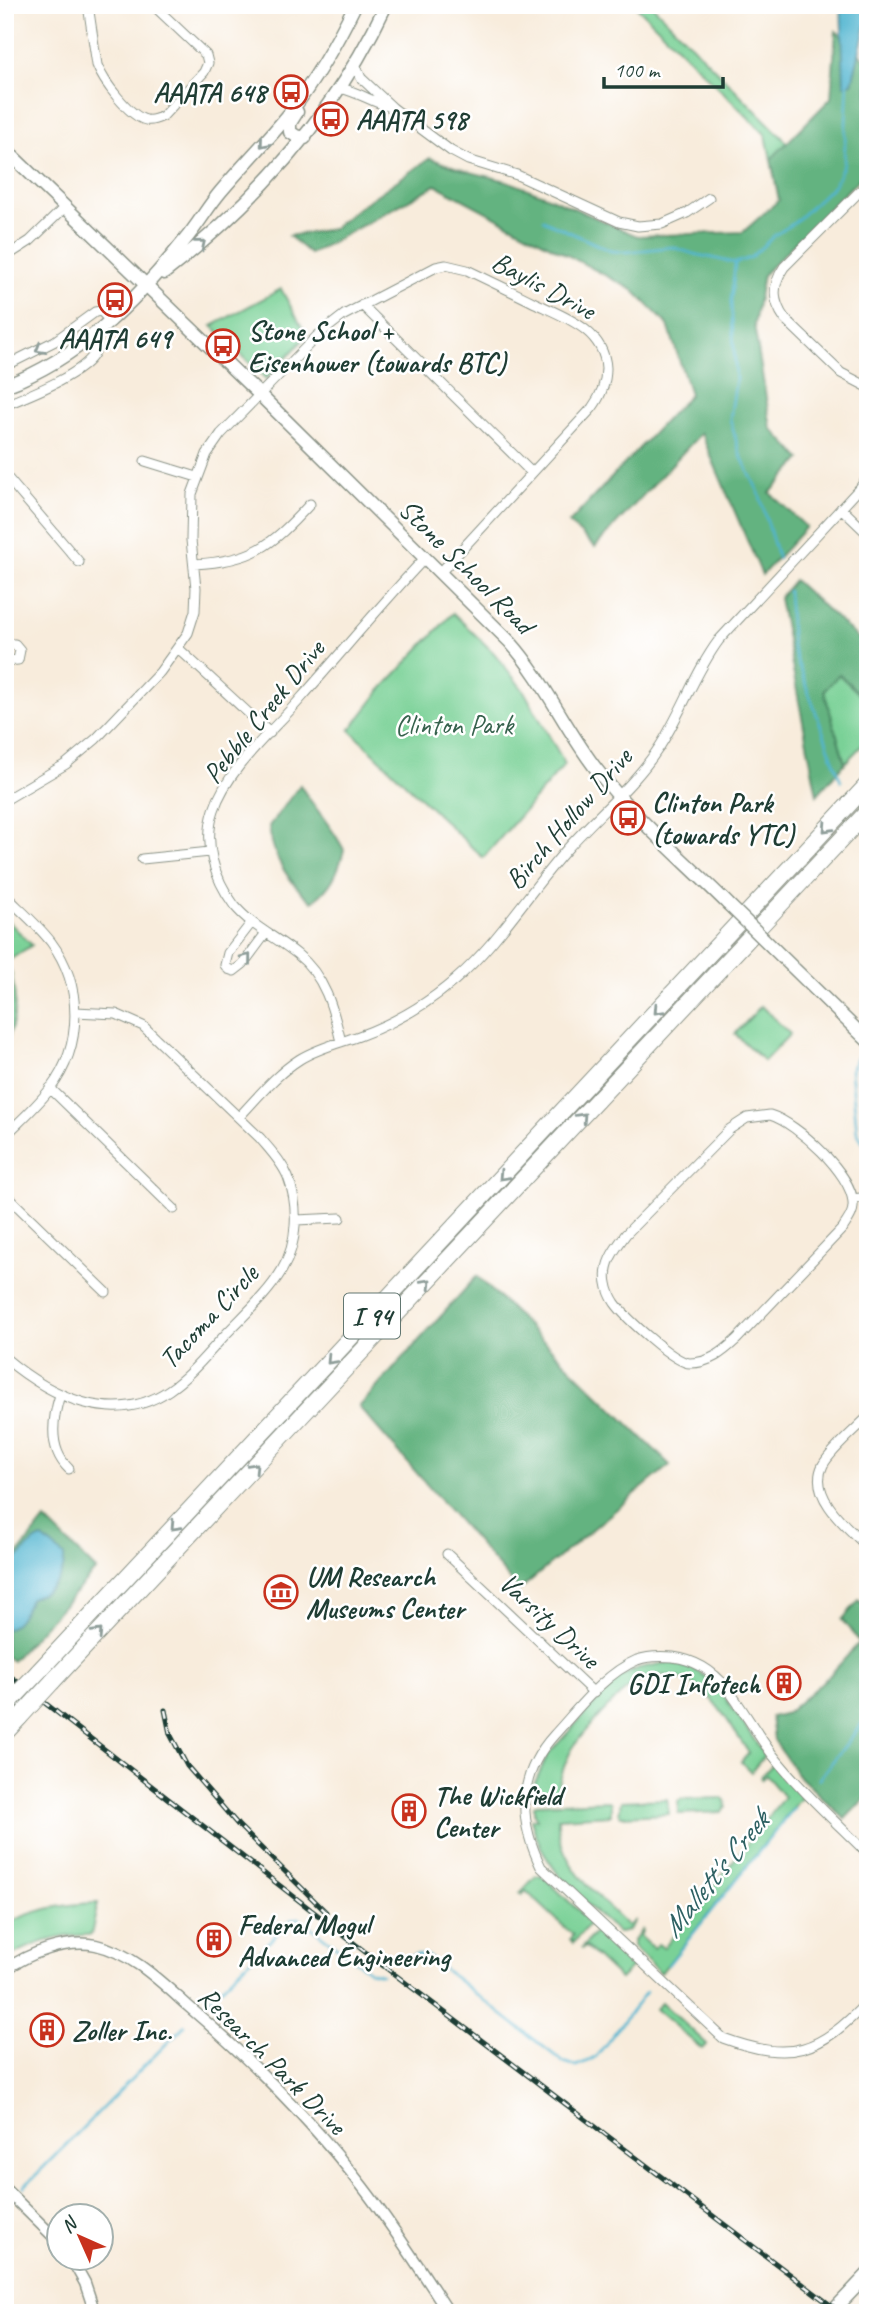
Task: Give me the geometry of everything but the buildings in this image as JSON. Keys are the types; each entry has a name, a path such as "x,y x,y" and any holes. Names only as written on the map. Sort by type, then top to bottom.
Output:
{"highway":[{"name":"I 94","path":"6,1706 868,784"},
{"name":"I 94","path":"5,1733 868,811"}],"main road":[{"path":"5,387 38,372 90,339 147,286 220,192 258,150 313,81 355,5"},
{"path":"371,36 372,22 380,5"},
{"path":"147,286 221,227 251,199 305,138 341,88 386,5"},
{"path":"305,138 293,134 289,126 308,97 313,81"},
{"name":"Stone School Road","path":"5,149 259,394 527,661 582,749 619,795 868,1041"},
{"path":"833,2311 868,2274"}],"street":[{"path":"88,5 97,65 106,84 137,116 156,120 163,116 204,72 208,63 206,55 153,5"},
{"path":"355,64 361,78 393,108 451,150 468,160 517,174 618,222 638,226 662,224 687,213 709,198"},
{"path":"341,88 393,108"},
{"path":"868,183 784,267 774,290 778,309 785,319 841,373 868,387"},
{"path":"5,257 30,241 65,207"},
{"name":"Baylis Drive","path":"5,800 81,753 160,672 188,634 195,611 196,588 190,512 197,477 207,454 221,434 317,336 337,320 428,271 446,265 467,270 587,330 595,338 605,358 605,384 592,408 440,573"},
{"path":"362,305 532,473"},
{"path":"5,366 55,341 95,312 101,311 111,322"},
{"path":"5,405 42,389 86,363 95,352 90,339"},
{"path":"145,461 197,477"},
{"path":"5,475 79,562"},
{"name":"Birch Hollow Drive","path":"239,1117 294,1063 316,1051 405,1016 457,978 492,944 569,846 636,778 659,748 701,667 719,640 868,476"},
{"path":"194,564 221,563 257,551 273,542 310,504"},
{"path":"841,508 868,534"},
{"name":"Pebble Creek Drive","path":"341,1042 331,1002 318,975 297,954 251,922 223,890 210,852 213,813 219,796 242,763 425,558"},
{"path":"5,644 15,644 20,650 18,660 5,661"},
{"path":"179,649 270,733"},
{"path":"142,859 210,852"},
{"path":"5,895 50,941 65,964 72,985 75,1012 65,1063 50,1088 5,1136"},
{"path":"251,922 228,953 225,965 228,969 234,971 243,964 266,933"},
{"name":"Tacoma Circle","path":"5,1357 21,1371 60,1395 87,1405 116,1408 136,1405 168,1390 186,1376 266,1291 286,1260 296,1220 287,1176 268,1148 143,1026 116,1014 75,1012"},
{"path":"50,1088 174,1209"},
{"path":"770,1115 782,1118 794,1126 842,1172 853,1199 854,1208 843,1228 737,1339 719,1355 706,1361 687,1363 667,1354 615,1304 609,1293 606,1281 608,1264 626,1234 730,1129 747,1118 770,1115"},
{"path":"5,1194 106,1292"},
{"path":"853,1199 868,1198"},
{"path":"296,1220 340,1218"},
{"path":"60,1395 55,1411 54,1438 61,1460 69,1469"},
{"path":"868,1417 827,1459 820,1475 821,1490 833,1513 868,1547"},
{"name":"Varsity Drive","path":"447,1554 594,1693 616,1672 638,1659 660,1656 684,1658 710,1672 726,1688 773,1756 868,1854"},
{"path":"594,1693 542,1750 527,1783 525,1816 528,1835 541,1867 723,2038 768,2051 804,2049 838,2031 868,2001"},
{"name":"Research Park Drive","path":"5,1970 43,1951 68,1945 93,1945 113,1951 148,1973 201,2017 260,2073 332,2150 398,2236 449,2313"},
{"path":"5,2189 46,2229"},
{"path":"79,2272 96,2313"}],"green space":[{"path":"635,5 652,5 828,184 784,224 766,135"},
{"path":"836,31 844,38 844,84 852,83 859,53 868,62 868,170 763,275 754,325 771,428 801,459 770,493 806,527 762,575 701,433 595,547 569,523 690,394 668,325 633,290 436,185 310,254 289,236 332,229 430,158 466,171 507,181 637,236 743,232 779,200 771,159 831,98"},
{"path":"281,289 307,336 266,379 212,326"},
{"path":"794,580 868,647 868,702 839,674 824,691 845,763 817,795 779,598"},
{"name":"Clinton Park","path":"453,613 494,653 524,691 565,764 483,858 350,730 380,691"},
{"path":"838,674 868,702 868,739 845,763 824,691"},
{"path":"300,785 344,850 333,879 312,902 283,868 274,848 269,826"},
{"path":"5,918 32,945 8,961 15,1004 5,1047"},
{"path":"761,1006 790,1034 764,1061 735,1034"},
{"path":"477,1276 670,1465 519,1590 359,1407"},
{"path":"45,1520 96,1570 12,1661 5,1656 5,1570"},
{"path":"859,1600 868,1609 868,1795 845,1819 797,1774 774,1740 771,1717 787,1713 830,1675 860,1642 842,1620"},
{"path":"670,1662 696,1670 716,1685 765,1755 751,1772 741,1762 749,1753 711,1699 696,1686 681,1679 667,1675 655,1676 631,1686 583,1733 568,1758 556,1794 531,1791 548,1754 619,1677 639,1668"},
{"path":"773,1764 802,1797 661,1973 633,1947 633,1940 643,1929 640,1936 653,1948 658,1944 664,1948 784,1797 766,1775 762,1779 761,1776"},
{"path":"722,1798 726,1807 722,1812 678,1812 678,1801 681,1799"},
{"path":"667,1799 669,1814 619,1814 621,1801"},
{"path":"609,1801 611,1815 558,1818 559,1835 564,1850 581,1878 628,1926 634,1921 630,1928 621,1933 577,1895 554,1869 544,1854 531,1819 537,1819 534,1814 536,1804"},
{"path":"542,1875 588,1920 589,1924 573,1943 570,1939 573,1935 526,1891 522,1895 520,1893 536,1876"},
{"path":"98,1903 91,1935 46,1941 5,1959 5,1924 50,1908"},
{"path":"595,1932 600,1932 634,1965 620,1979 586,1947 581,1949"},
{"path":"661,2002 707,2044 702,2049 655,2009"}],"water":[{"path":"841,5 868,5 868,17 852,83 844,85"},
{"path":"43,1538 64,1556 62,1571 50,1588 31,1598 18,1620 5,1630 5,1578 21,1555 33,1543"}],"waterway":[{"name":"Mallett's Creek","path":"543,220 611,251 672,247 735,263 750,258 775,235 794,223 835,184 844,164 848,81"},
{"name":"Mallett's Creek","path":"735,264 731,301 736,379 730,419 740,454 759,493 778,559"},
{"name":"Mallett's Creek","path":"788,591 792,647 841,781"},
{"name":"Mallett's Creek","path":"861,1052 851,1069 857,1132 868,1150"},
{"name":"Mallett's Creek","path":"819,1779 868,1716"},
{"name":"Mallett's Creek","path":"668,1965 794,1808"},
{"name":"Mallett's Creek","path":"206,2003 292,1919 299,1918 369,1971 381,1974"},
{"name":"Mallett's Creek","path":"402,1961 416,1954 427,1956 563,2062 576,2066 595,2058 646,1992"},
{"name":"Mallett's Creek","path":"24,2187 185,2025"}],"railway":[{"path":"5,1672 373,1958 841,2313"},
{"path":"165,1710 170,1734 187,1766 238,1825 326,1912"}],"place":[{"name":"AAATA 648","path":"291,92"},
{"name":"AAATA 598","path":"331,119"},
{"name":"AAATA 649","path":"115,300"},
{"name":"Stone School + Eisenhower (towards BTC)","path":"223,346"},
{"name":"Clinton Park (towards YTC)","path":"628,818"},
{"name":"UM Research Museums Center","path":"281,1592"},
{"name":"GDI Infotech","path":"784,1683"},
{"name":"The Wickfield Center","path":"409,1811"},
{"name":"Federal Mogul Advanced Engineering","path":"214,1940"},
{"name":"Zoller Inc.","path":"47,2030"}]}
